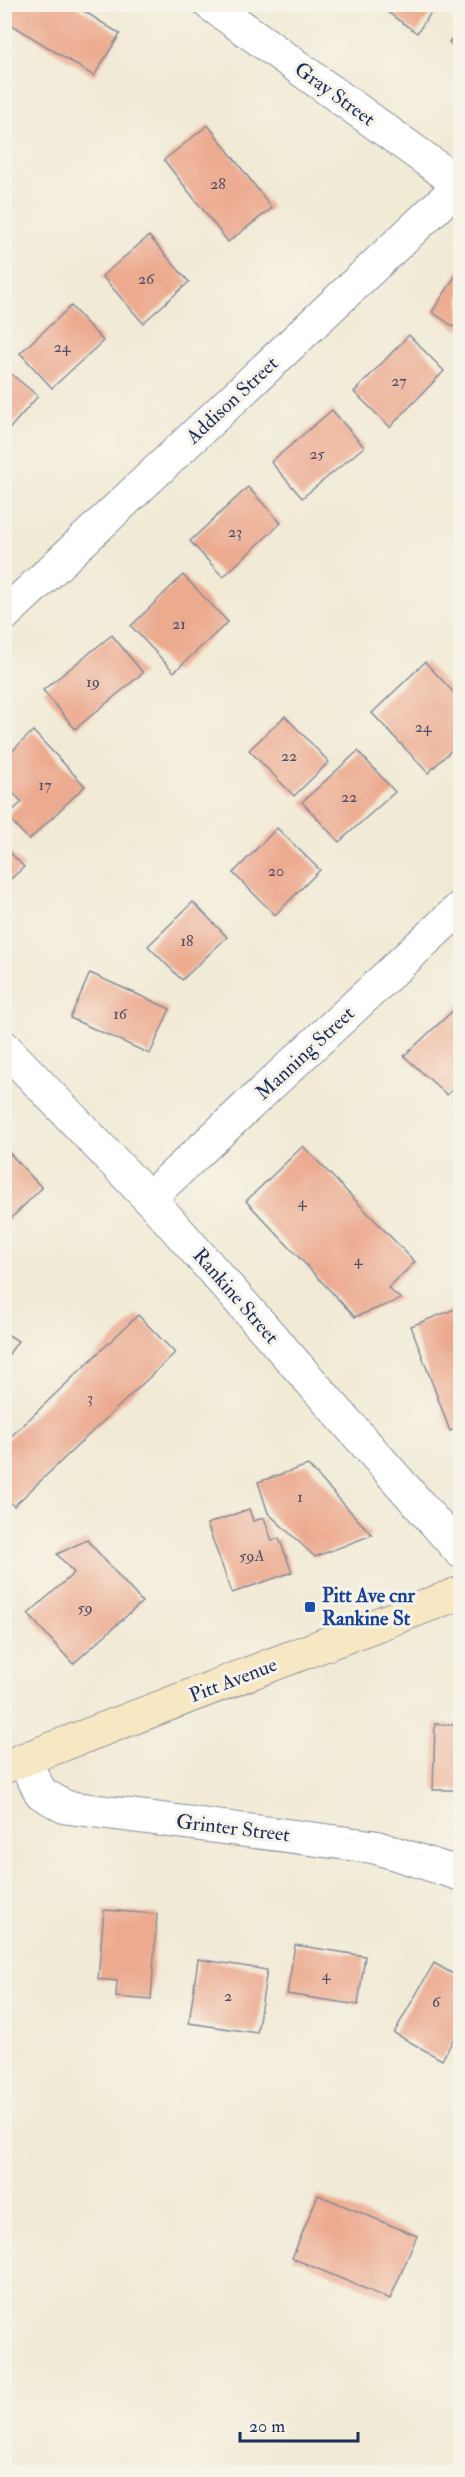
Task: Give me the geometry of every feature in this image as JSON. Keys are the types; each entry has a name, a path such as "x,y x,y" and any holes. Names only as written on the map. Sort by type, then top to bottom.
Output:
{"street":[{"name":"Gray Street","path":"210,4 460,184"},
{"name":"Addison Street","path":"4,615 460,184"},
{"name":"Manning Street","path":"149,1198 460,908"},
{"name":"Rankine Street","path":"4,1047 149,1198 460,1551"},
{"name":"Pitt Avenue","path":"14,1764 460,1593"},
{"name":"Grinter Street","path":"14,1764 41,1793 65,1807 375,1847 460,1874"}],"building":[{"path":"10,4 73,4 120,34 94,76 4,20 4,13"},
{"path":"376,4 437,4 417,33"},
{"path":"460,29 460,52 449,42"},
{"path":"208,125 272,208 228,242 164,160"},
{"path":"149,236 189,282 143,323 102,276"},
{"path":"460,269 460,331 432,312"},
{"path":"71,306 103,341 52,388 20,353"},
{"path":"409,335 444,371 390,427 354,392"},
{"path":"4,368 38,396 4,435"},
{"path":"332,410 364,447 302,498 271,462"},
{"path":"248,487 281,523 223,577 190,541"},
{"path":"183,575 228,622 174,672 131,626"},
{"path":"112,635 143,673 75,729 43,690"},
{"path":"425,662 460,699 460,742 428,773 372,713"},
{"path":"285,716 329,762 294,796 249,750"},
{"path":"33,731 85,786 29,840 7,816 22,802 4,784 4,759"},
{"path":"358,751 395,792 339,842 302,802"},
{"path":"277,828 320,870 275,915 233,873"},
{"path":"4,846 24,867 4,885"},
{"path":"193,902 227,937 182,980 148,946"},
{"path":"90,973 170,1009 150,1054 70,1018"},
{"path":"460,1004 460,1082 447,1095 404,1056"},
{"path":"303,1146 415,1262 388,1288 401,1299 355,1317 246,1201"},
{"path":"4,1147 42,1188 4,1225"},
{"path":"460,1307 460,1427 450,1431 411,1326"},
{"path":"138,1315 175,1353 14,1506 4,1497 4,1443"},
{"path":"4,1332 18,1341 4,1361"},
{"path":"308,1465 372,1535 315,1557 268,1513 258,1482"},
{"path":"249,1509 253,1521 264,1518 272,1541 279,1538 292,1572 232,1593 207,1524"},
{"path":"87,1540 142,1602 73,1664 28,1614 74,1573 57,1554"},
{"path":"435,1724 460,1725 460,1790 433,1790"},
{"path":"104,1910 157,1914 151,2000 116,1997 117,1981 98,1979"},
{"path":"295,1945 365,1956 358,2005 287,1994"},
{"path":"198,1959 267,1970 257,2033 189,2023"},
{"path":"434,1963 460,1978 460,2027 442,2060 394,2033"},
{"path":"318,2195 417,2236 390,2299 292,2258"}],"place":[{"name":"Pitt Ave cnr Rankine St","path":"310,1607"}]}
